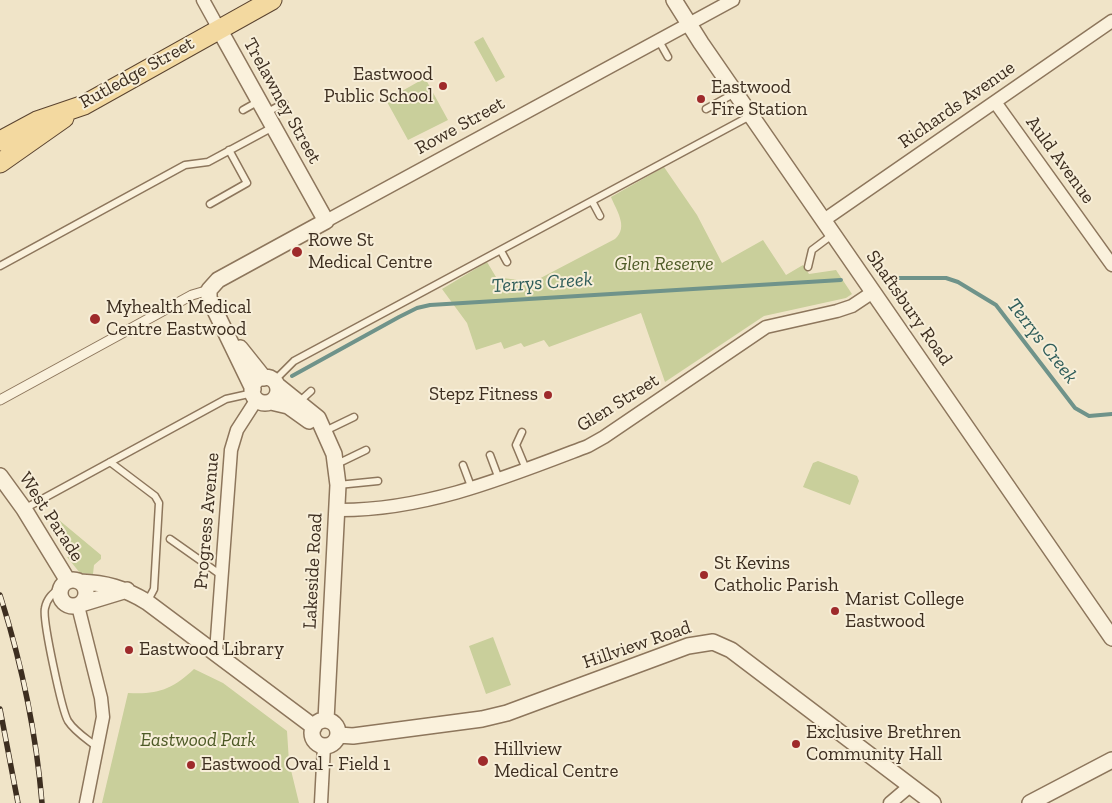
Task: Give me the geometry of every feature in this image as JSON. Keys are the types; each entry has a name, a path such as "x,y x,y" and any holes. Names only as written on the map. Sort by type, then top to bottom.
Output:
{"main road":[{"name":"Rutledge Street","path":"0,141 37,121 84,104 272,0"},
{"path":"0,163 84,104"}],"street":[{"name":"Trelawney Street","path":"203,0 326,221"},
{"name":"Shaftsbury Road","path":"674,0 689,26 1112,638"},
{"name":"Rowe Street","path":"209,290 218,280 689,26 733,0"},
{"name":"Richards Avenue","path":"824,220 1112,21"},
{"name":"Auld Avenue","path":"995,102 1112,265"},
{"path":"0,400 192,294 209,290 209,298 258,396 288,406 322,430"},
{"name":"Glen Street","path":"337,510 364,510 403,505 472,489 588,446 766,327 852,306 873,292"},
{"name":"Lakeside Road","path":"221,322 272,381 300,401 318,418 337,464 337,510 320,723"},
{"path":"257,381 272,381 277,395 258,396 257,381"},
{"name":"Progress Avenue","path":"216,652 231,450 237,430 258,396"},
{"name":"West Parade","path":"0,476 24,509 69,583"},
{"path":"69,583 59,595 63,602 70,606 127,590"},
{"path":"69,583 112,584 127,590 320,723 334,724 338,735 335,742 324,746 315,741 312,734 320,723"},
{"path":"69,583 86,592 79,605 101,698 102,726 86,803"},
{"name":"Hillview Road","path":"338,735 353,736 490,717 528,705 688,646 713,642 731,650 933,803"},
{"path":"321,803 324,746"},
{"path":"1030,803 1112,760"},
{"path":"890,803 910,786"}],"lane":[{"path":"659,41 668,57"},
{"path":"706,109 735,92"},
{"path":"244,110 284,103"},
{"path":"272,381 294,361 751,116"},
{"path":"0,266 185,166 208,162 273,127"},
{"path":"210,204 247,183 229,150"},
{"path":"592,200 600,216"},
{"path":"808,267 812,250 833,234"},
{"path":"501,251 507,262"},
{"path":"300,401 311,391"},
{"path":"24,509 226,399 258,396"},
{"path":"322,430 354,417"},
{"path":"522,432 516,444 526,469"},
{"path":"337,464 366,450"},
{"path":"490,455 499,479"},
{"path":"110,462 155,496 159,503 154,589 147,602"},
{"path":"463,465 472,489"},
{"path":"338,485 378,481"},
{"path":"170,539 221,575"},
{"name":"West Parade","path":"69,583 52,594 44,609 46,627 63,707 68,721 98,748"}],"green space":[{"path":"483,37 505,77 496,82 474,42"},
{"path":"425,78 448,120 408,140 386,100"},
{"name":"Glen Reserve","path":"664,167 697,215 722,263 763,240 786,275 803,265 809,274 836,270 852,294 846,298 764,316 665,382 641,313 549,347 544,340 524,347 521,343 504,349 501,342 476,350 467,323 442,289 487,262 496,277 533,282 615,239 621,229 621,224 611,197"},
{"path":"818,461 857,476 859,481 850,505 803,487 813,463"},
{"path":"59,520 101,555 101,559 94,565 93,574 80,573 67,557 77,556"},
{"path":"493,637 511,685 486,694 469,646"},
{"name":"Eastwood Park","path":"194,669 223,683 287,731 289,762 299,803 102,803 128,693 156,692 172,686"}],"waterway":[{"name":"Terrys Creek","path":"887,278 946,278 958,282 996,305 1075,408 1089,416 1112,414"},
{"name":"Terrys Creek","path":"292,376 399,317 417,308 430,305 841,280"}],"railway":[{"path":"0,595 15,646 27,698 36,750 42,803"},
{"path":"0,709 18,803"}],"place":[{"name":"Eastwood Public School","path":"443,86"},
{"name":"Eastwood Fire Station","path":"701,99"},
{"name":"Rowe St Medical Centre","path":"297,252"},
{"name":"Myhealth Medical Centre Eastwood","path":"95,319"},
{"name":"Stepz Fitness","path":"548,395"},
{"name":"St Kevins Catholic Parish","path":"704,575"},
{"name":"Marist College Eastwood","path":"835,611"},
{"name":"Eastwood Library","path":"129,650"},
{"name":"Exclusive Brethren Community Hall","path":"796,744"},
{"name":"Hillview Medical Centre","path":"483,761"},
{"name":"Eastwood Oval - Field 1","path":"191,765"}]}
